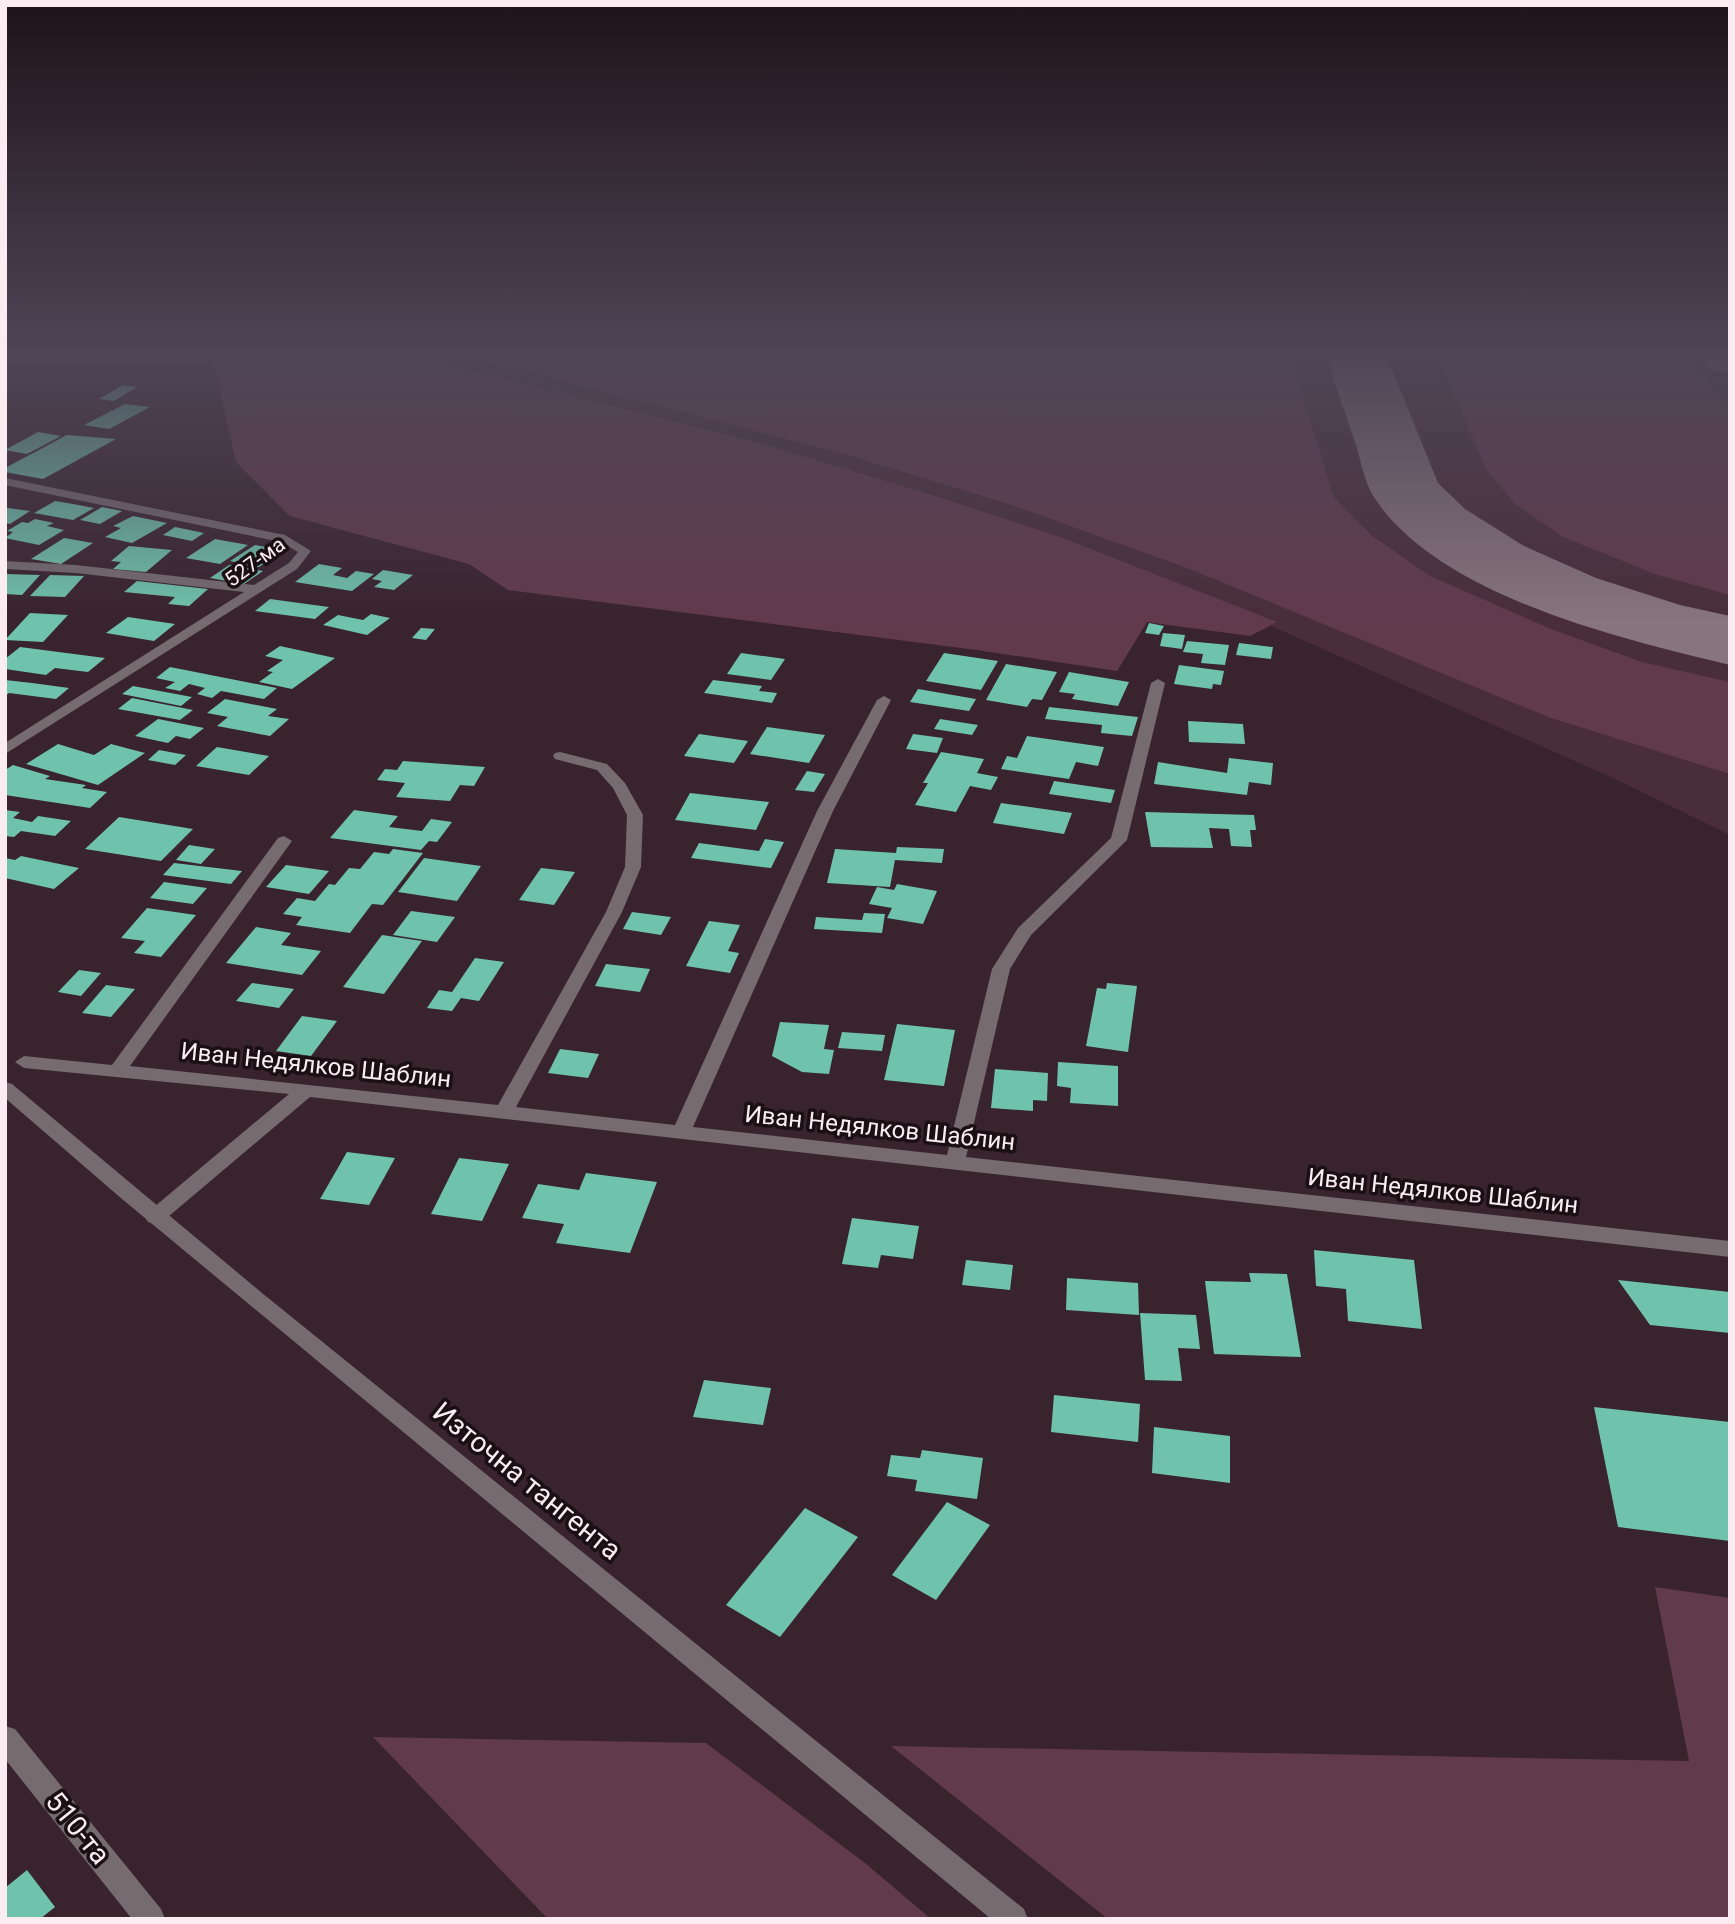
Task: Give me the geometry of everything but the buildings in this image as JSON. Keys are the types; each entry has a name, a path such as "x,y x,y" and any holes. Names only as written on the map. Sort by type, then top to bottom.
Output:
{"street":[{"name":"527-ма","path":"5,481 285,539 305,551 293,566 5,750"},
{"path":"5,565 76,569 256,589"},
{"path":"955,1163 1001,969 1024,932 1119,840 1158,683"},
{"path":"681,1132 825,811 884,700"},
{"path":"504,1112 614,912 633,867 635,815 620,786 602,767 560,756"},
{"path":"118,1070 284,841"},
{"name":"Иван Недялков Шаблин","path":"24,1062 306,1090 1730,1249"},
{"name":"Източна тангента","path":"5,1088 155,1217 790,1733 1014,1919"},
{"path":"155,1217 306,1090"},
{"name":"510-та","path":"5,1738 151,1919"}],"shaded area":[{"path":"231,442 1730,442 1730,835 1617,780 1271,626 1250,636 1147,622 1117,671 977,650 508,590 469,564 290,516 236,462"},
{"path":"231,442 754,442 929,494 1063,538 1277,622 1250,636 1147,622 1117,671 977,650 508,590 469,564 290,516 236,462"},
{"path":"798,442 1317,442 1333,496 1371,535 1430,576 1551,629 1642,662 1730,682 1730,774 1548,717 1195,571 1015,506"},
{"path":"1474,442 1730,442 1730,595 1655,574 1563,537 1514,503 1486,469"},
{"path":"1655,1587 1730,1598 1730,1919 1108,1919 891,1746 1689,1761"},
{"path":"373,1737 706,1743 865,1863 931,1919 548,1919"}],"taxiway":[{"path":"1388,442 1406,491 1439,525 1497,562 1568,595 1658,624 1730,641"}]}
